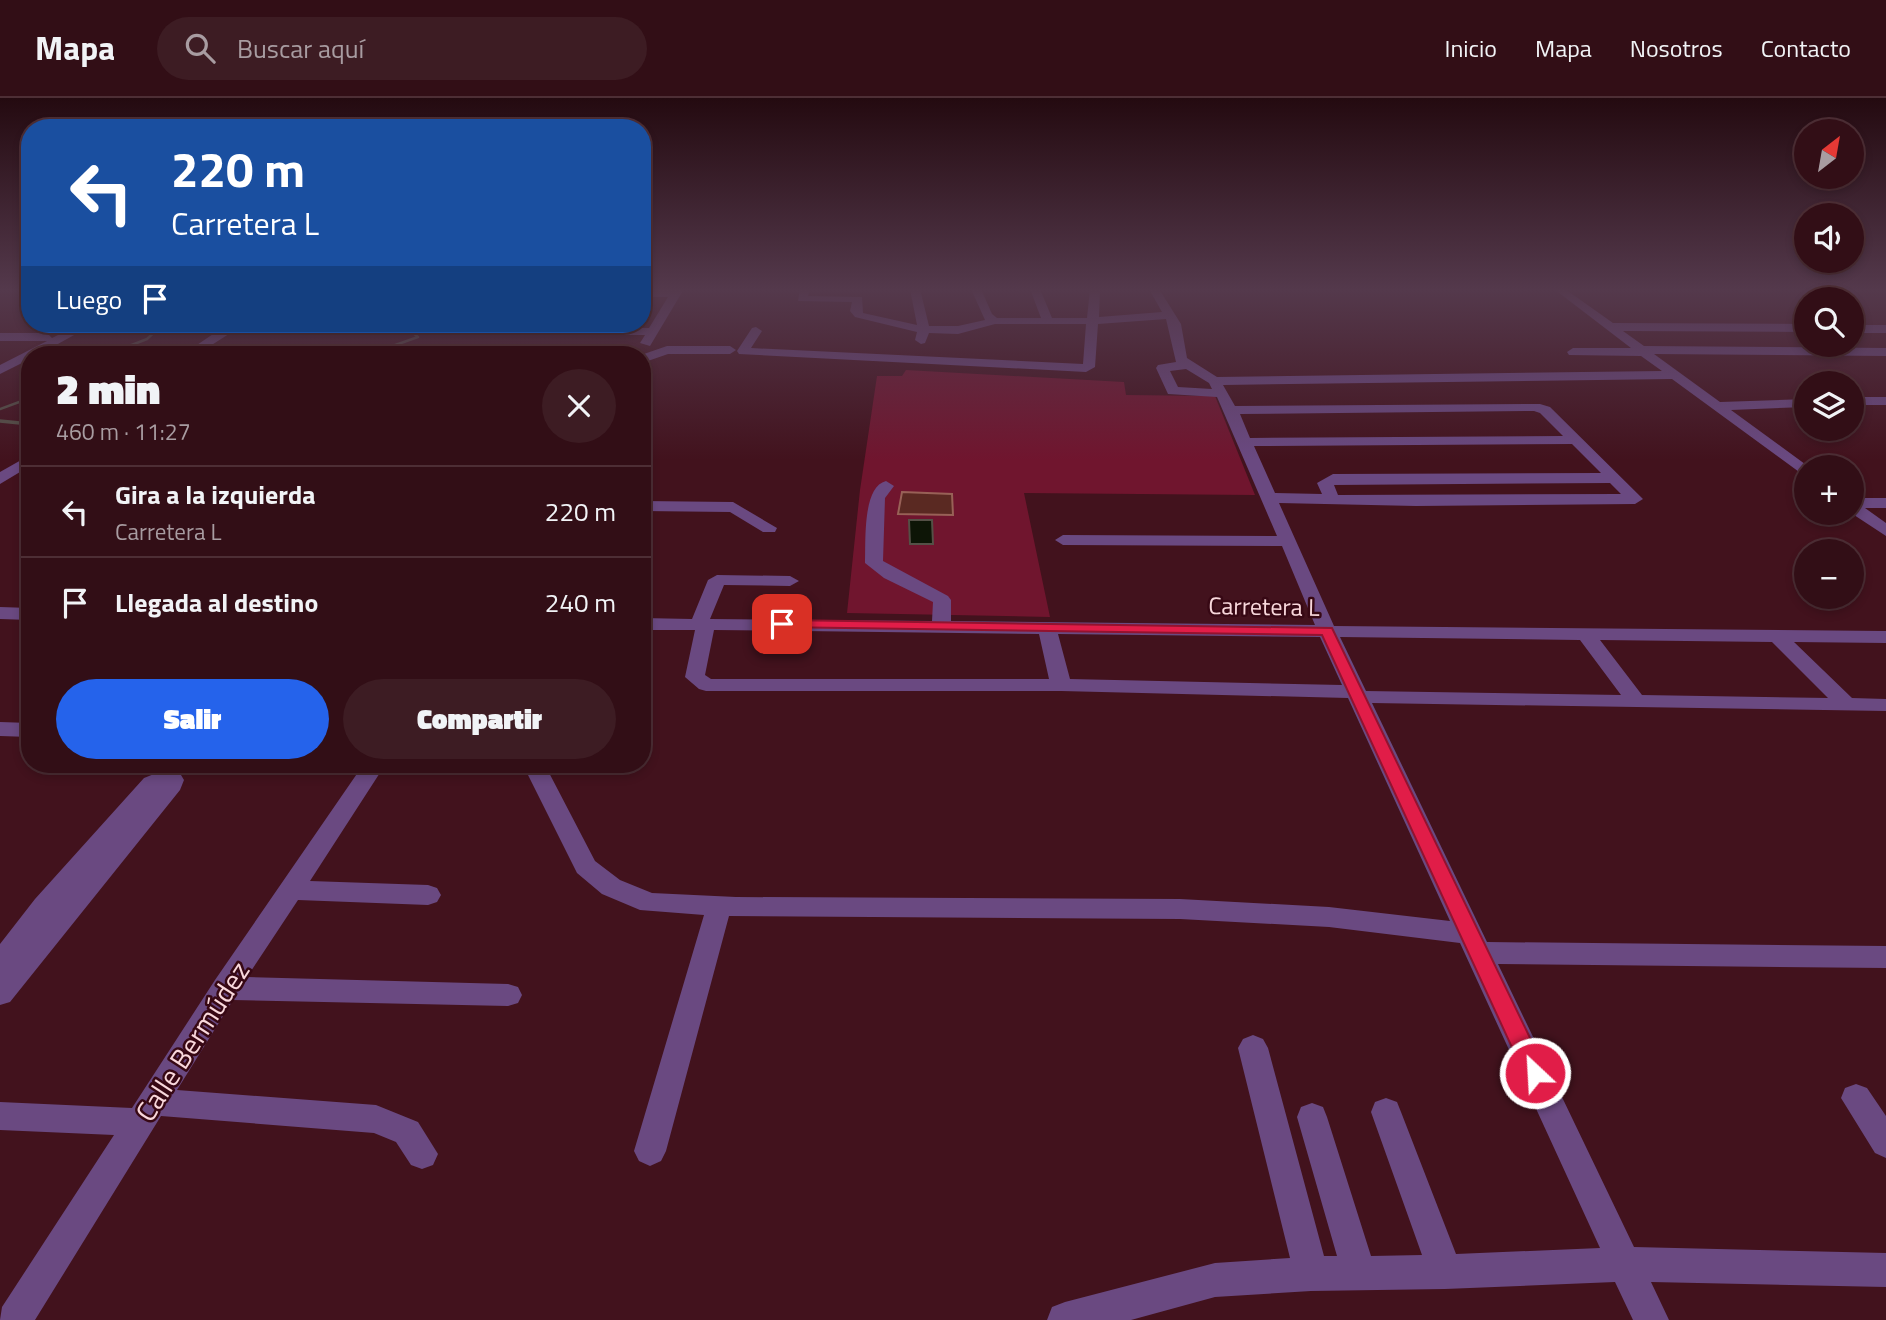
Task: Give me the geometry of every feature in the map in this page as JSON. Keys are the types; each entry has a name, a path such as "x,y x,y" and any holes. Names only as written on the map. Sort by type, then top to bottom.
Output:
{"street":[{"path":"746,346 743,351 1088,368 1091,346"},
{"path":"892,346 954,350 957,351 954,360"},
{"path":"1179,346 1181,360 1217,387 1247,442 1327,631 1651,1320"},
{"path":"1637,346 1794,463"},
{"path":"651,356 667,350 730,350"},
{"path":"1573,352 1886,352"},
{"path":"0,363 7,356"},
{"path":"0,370 21,359"},
{"path":"1187,365 1162,369 1173,391 1217,387 1676,375"},
{"path":"1864,401 1886,401"},
{"path":"1718,406 1794,403"},
{"path":"1231,410 1531,407 1545,410 1634,500 1270,498"},
{"path":"1247,442 1573,440"},
{"path":"0,479 21,465"},
{"path":"1333,500 1325,483 1333,479 1613,478"},
{"path":"886,486 877,497 874,563 899,580 919,585 930,592 922,600 931,625"},
{"path":"1864,504 1886,503"},
{"path":"651,506 733,507 769,528"},
{"path":"1864,514 1886,531"},
{"path":"1063,540 1289,541"},
{"path":"790,581 717,580 703,624 695,677 698,681 706,685 1061,685 1637,702 1886,705"},
{"path":"0,613 21,614"},
{"name":"Carretera L","path":"651,624 1047,626 1886,637"},
{"path":"1047,626 1061,685"},
{"path":"1585,635 1637,702"},
{"path":"1777,636 1846,705"},
{"path":"0,729 21,730"},
{"name":"Calle Bermúdez","path":"15,1320 225,988 369,773"},
{"path":"538,773 586,867 598,878 629,896 649,902 719,907 1180,909 1329,917 1474,943 1886,957"},
{"path":"138,812 74,905 1,985 44,906 138,812"},
{"path":"292,890 428,895"},
{"path":"44,906 74,905"},
{"path":"650,1151 719,907"},
{"path":"225,988 508,995"},
{"path":"1253,1048 1311,1273"},
{"path":"1856,1098 1886,1143"},
{"path":"0,1116 147,1112 376,1119 407,1132 422,1154"},
{"path":"1386,1112 1445,1272"},
{"path":"1312,1117 1350,1246 1361,1273"},
{"path":"1065,1320 1215,1280 1311,1273 1445,1272 1626,1264 1886,1270"}],"shaded area":[{"path":"906,370 1124,382 1126,395 1215,396 1255,495 1024,493 1050,617 847,613 860,490 877,376 902,376"},
{"path":"909,520 932,520 933,544 910,544"}],"building":[{"path":"902,492 952,494 953,515 898,514"}],"waterway":[{"path":"0,409 21,401"},
{"path":"0,421 21,423"}],"route":[{"path":"782,624 1327,631 1535,1073"}]}
